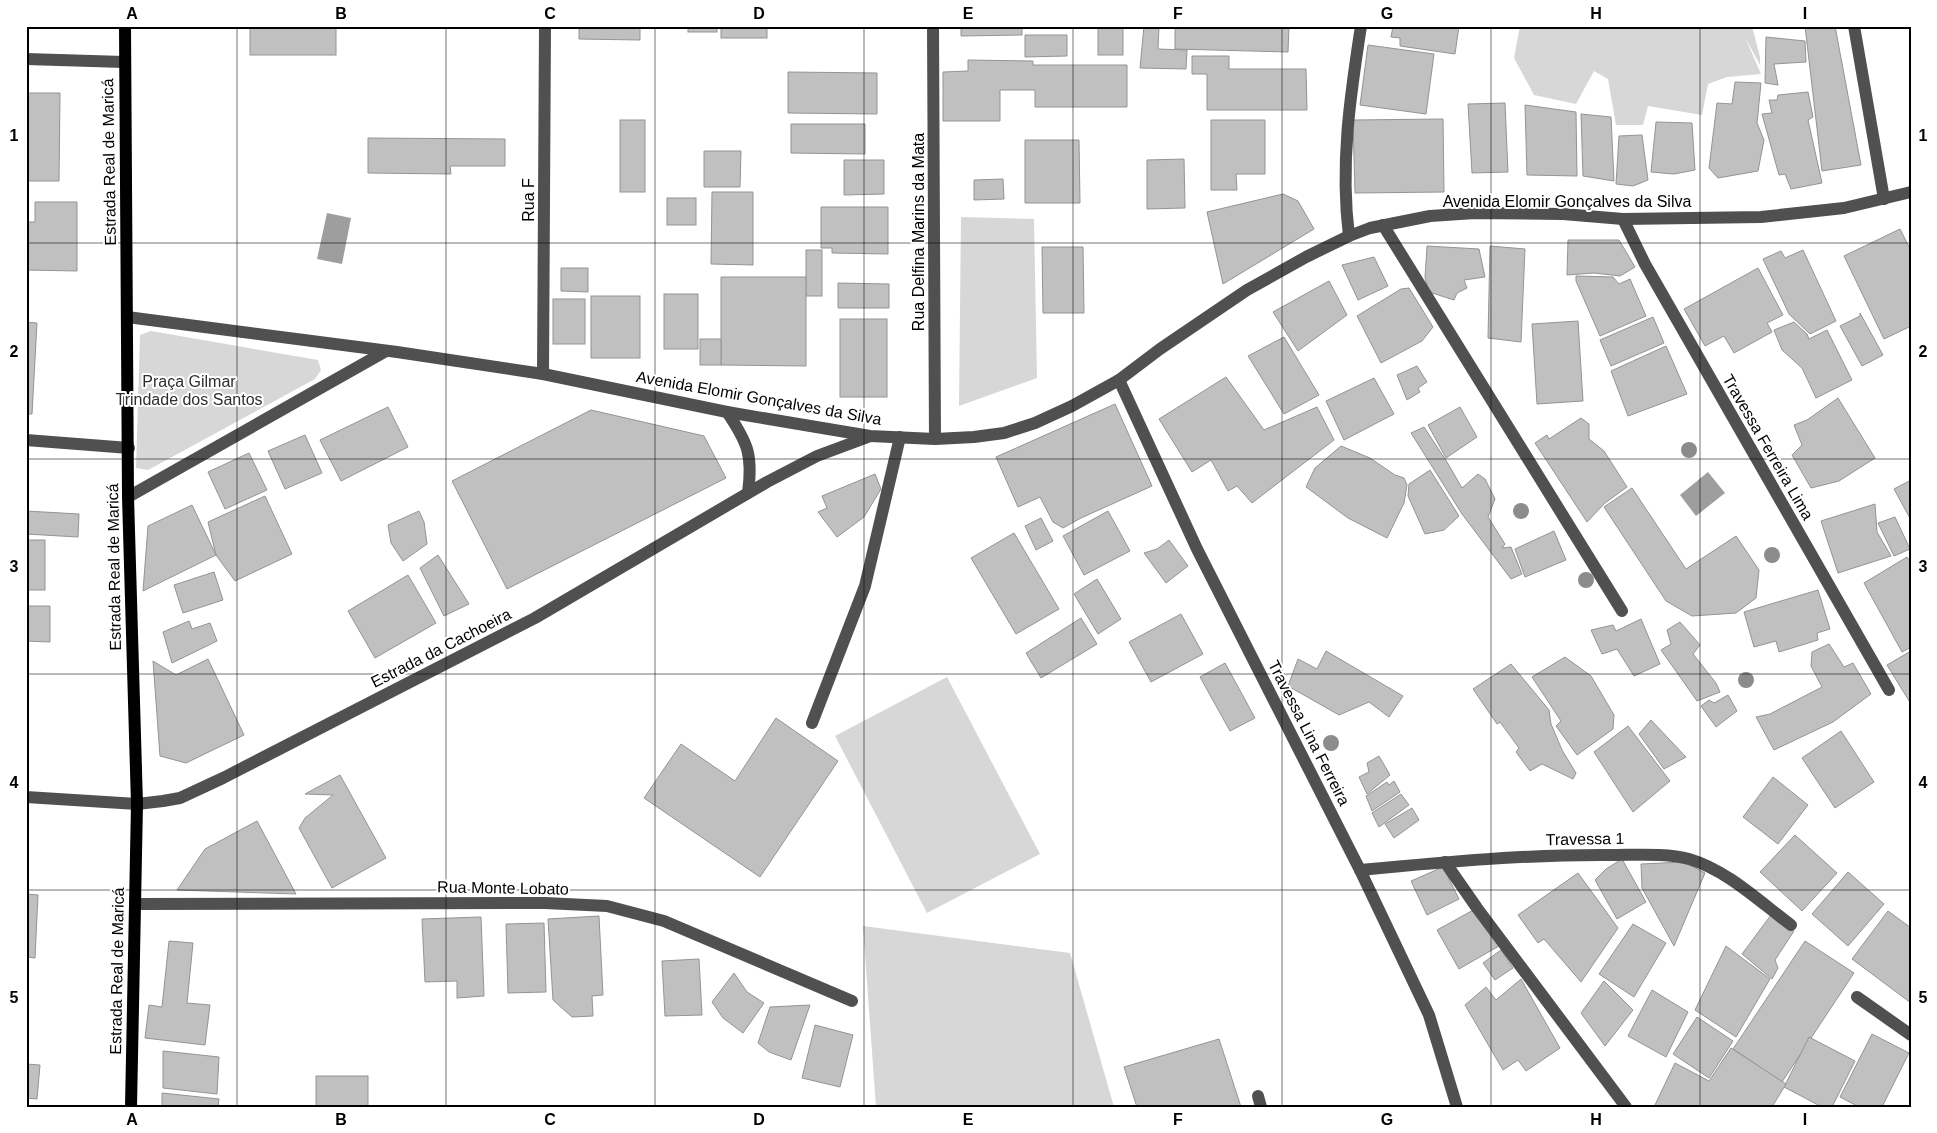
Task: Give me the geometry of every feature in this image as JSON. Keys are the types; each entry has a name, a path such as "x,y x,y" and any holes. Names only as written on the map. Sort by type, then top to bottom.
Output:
{"main road":[{"name":"Estrada Real de Maricá","path":"125,26 128,497 137,804 131,1107"}],"street":[{"name":"Rua F","path":"542,374 545,26"},
{"name":"Rua Delfina Marins da Mata","path":"933,26 935,439"},
{"path":"1349,236 1344,172 1348,111 1360,26"},
{"path":"1854,26 1884,199"},
{"path":"26,59 124,62"},
{"name":"Avenida Elomir Gonçalves da Silva","path":"386,351 542,374 727,412 870,436 935,439 974,437 1012,430 1034,423 1072,406 1119,380 1160,349 1247,290 1306,257 1349,236 1383,225 1430,216 1475,213 1563,214 1623,219 1761,217 1844,208 1910,193"},
{"name":"Travessa Ferreira Lima","path":"1623,219 1644,264 1889,690"},
{"path":"1383,225 1622,611"},
{"path":"127,317 386,351"},
{"path":"128,497 386,351"},
{"name":"Travessa Lina Ferreira","path":"1119,380 1197,549 1360,870 1429,1015 1457,1107"},
{"path":"727,412 746,444 750,457 751,471 748,493"},
{"name":"Estrada da Cachoeira","path":"26,797 137,804 163,802 180,798 223,778 535,618 748,493 817,456 870,436"},
{"path":"812,723 865,586 900,436"},
{"path":"26,440 129,448"},
{"name":"Travessa 1","path":"1360,870 1445,862 1584,854 1649,855 1689,859 1723,875 1791,925"},
{"path":"1445,862 1477,908 1626,1107"},
{"name":"Rua Monte Lobato","path":"135,904 545,903 607,906 664,922 852,1001"},
{"path":"1857,997 1911,1035"}],"green space":[{"path":"1520,26 1752,26 1760,57 1760,65 1745,37 1761,74 1727,77 1708,84 1702,115 1648,106 1643,125 1616,125 1608,79 1594,71 1576,104 1534,95 1514,58"},
{"path":"961,217 1034,219 1037,378 959,406"},
{"name":"Praça Gilmar Trindade dos Santos","path":"151,331 318,360 321,370 315,379 148,470 136,468 140,335"},
{"path":"947,677 1040,854 927,913 835,736"},
{"path":"863,926 1070,953 1114,1107 876,1107"}],"shaded area":[{"path":"327,213 351,218 342,264 317,259"},
{"path":"1708,472 1725,493 1696,516 1680,495"}],"building":[{"path":"250,26 336,26 336,55 250,55"},
{"path":"579,26 640,26 640,40 579,39"},
{"path":"688,26 717,26 717,32 688,32"},
{"path":"721,26 767,26 767,38 721,38"},
{"path":"961,26 1022,26 1022,35 961,36"},
{"path":"1098,26 1123,26 1123,55 1098,55"},
{"path":"1144,26 1159,26 1158,49 1187,50 1186,69 1140,68"},
{"path":"1175,26 1289,26 1288,52 1175,49"},
{"path":"1393,26 1459,26 1455,54 1400,46 1400,38 1391,37"},
{"path":"1805,26 1835,26 1861,165 1822,171"},
{"path":"1025,35 1067,35 1067,56 1025,57"},
{"path":"1766,37 1805,41 1806,62 1774,64 1778,85 1765,83"},
{"path":"1368,45 1434,54 1426,114 1360,105"},
{"path":"1192,56 1229,56 1229,69 1306,69 1307,110 1207,110 1207,74 1192,74"},
{"path":"968,60 1033,61 1033,65 1127,65 1127,107 1035,107 1035,90 1000,90 1000,121 943,121 943,72 968,71"},
{"path":"788,72 877,73 877,114 788,113"},
{"path":"1735,82 1761,83 1757,123 1764,140 1758,171 1718,178 1709,168 1717,103 1732,104"},
{"path":"1808,92 1813,117 1808,120 1822,183 1791,189 1785,174 1779,175 1762,114 1772,113 1769,100 1777,100 1778,95"},
{"path":"26,93 60,93 59,181 26,181"},
{"path":"1505,103 1508,172 1472,173 1468,104"},
{"path":"1525,105 1576,112 1577,176 1527,175"},
{"path":"1581,114 1611,117 1614,181 1583,176"},
{"path":"1443,119 1444,192 1355,193 1353,120"},
{"path":"620,120 645,120 645,192 620,192"},
{"path":"1211,120 1265,120 1265,174 1236,174 1237,190 1211,190"},
{"path":"1656,122 1692,123 1695,170 1674,174 1651,172"},
{"path":"791,124 865,124 865,154 791,153"},
{"path":"1642,135 1648,180 1633,186 1616,184 1619,136"},
{"path":"368,138 505,139 505,166 450,166 451,174 368,173"},
{"path":"1025,140 1079,140 1080,203 1025,203"},
{"path":"704,151 741,151 740,187 704,187"},
{"path":"1184,159 1185,208 1147,209 1147,160"},
{"path":"844,160 884,160 884,194 844,195"},
{"path":"1003,179 1004,199 974,200 974,180"},
{"path":"712,192 753,192 753,265 711,264"},
{"path":"1283,194 1298,201 1314,229 1223,284 1207,212"},
{"path":"667,198 696,198 696,225 667,225"},
{"path":"35,202 77,202 77,271 26,270 26,222 35,222"},
{"path":"821,207 888,207 888,254 832,253 832,248 821,248"},
{"path":"1900,229 1911,251 1911,326 1884,339 1844,256"},
{"path":"1568,240 1619,240 1635,267 1620,276 1594,273 1567,275"},
{"path":"1427,246 1479,249 1485,277 1464,280 1467,288 1457,293 1454,300 1429,292 1425,278"},
{"path":"1490,246 1525,249 1521,342 1488,338"},
{"path":"1042,247 1083,247 1084,313 1043,313"},
{"path":"806,250 822,250 822,296 806,296"},
{"path":"1803,250 1836,321 1810,334 1789,314 1763,259 1781,251 1785,258"},
{"path":"1374,257 1388,286 1358,300 1342,265"},
{"path":"561,268 588,268 588,292 561,291"},
{"path":"1758,268 1783,315 1767,323 1772,332 1734,353 1724,336 1705,346 1684,309"},
{"path":"1576,276 1613,277 1619,284 1630,279 1646,316 1600,336 1576,281"},
{"path":"721,277 806,277 806,366 721,365"},
{"path":"1329,281 1347,315 1298,351 1273,312"},
{"path":"838,283 889,284 889,308 838,308"},
{"path":"1409,288 1433,327 1422,341 1381,363 1357,316 1401,289"},
{"path":"664,294 698,294 698,349 664,349"},
{"path":"591,296 640,296 640,358 591,358"},
{"path":"553,299 585,299 585,344 553,344"},
{"path":"1860,313 1883,355 1862,366 1840,326 1860,316"},
{"path":"1653,317 1664,343 1611,366 1600,340"},
{"path":"840,319 887,319 887,397 840,397"},
{"path":"1578,321 1583,401 1537,404 1532,324"},
{"path":"26,322 37,323 32,414 26,414"},
{"path":"1794,322 1807,334 1809,339 1827,330 1852,380 1816,398 1802,368 1782,350 1774,330"},
{"path":"1284,337 1319,395 1284,414 1248,356"},
{"path":"700,339 721,339 721,365 700,365"},
{"path":"1666,346 1687,394 1628,416 1611,371"},
{"path":"1417,366 1427,382 1418,388 1420,392 1407,400 1397,375"},
{"path":"1226,377 1264,430 1317,407 1334,440 1252,503 1237,486 1228,491 1211,460 1192,472 1159,419"},
{"path":"1374,378 1394,414 1344,440 1326,401"},
{"path":"1838,398 1875,458 1839,481 1811,488 1792,455 1802,445 1794,425 1807,420"},
{"path":"1115,404 1152,486 1063,528 1053,522 1040,497 1018,507 996,457"},
{"path":"388,407 408,447 341,481 320,440"},
{"path":"1460,407 1477,437 1446,458 1428,425"},
{"path":"591,410 704,436 726,478 507,589 452,481"},
{"path":"1581,418 1589,424 1589,439 1604,451 1627,487 1605,503 1587,522 1535,443 1547,435 1549,439"},
{"path":"1424,427 1462,488 1478,474 1485,479 1495,499 1488,517 1505,544 1502,548 1511,547 1522,574 1511,579 1462,514 1411,433"},
{"path":"305,435 322,473 285,489 268,451"},
{"path":"1341,446 1370,458 1395,475 1404,478 1407,485 1404,503 1387,538 1348,518 1306,487 1315,468"},
{"path":"249,453 267,490 225,509 208,472"},
{"path":"1430,470 1459,516 1444,530 1425,534 1408,496 1409,484"},
{"path":"875,474 881,489 864,517 837,537 818,512 827,508 822,496"},
{"path":"1911,480 1911,520 1894,489"},
{"path":"1632,488 1686,569 1736,536 1759,570 1756,598 1736,613 1692,616 1666,601 1604,507"},
{"path":"265,496 292,554 235,581 216,555 208,522"},
{"path":"1875,504 1877,532 1891,556 1838,573 1821,521"},
{"path":"192,505 216,555 143,591 148,526"},
{"path":"26,511 79,514 78,537 26,534"},
{"path":"419,511 424,522 427,544 403,561 391,543 388,525"},
{"path":"1108,511 1130,551 1084,575 1063,536"},
{"path":"1895,517 1910,549 1894,556 1878,523"},
{"path":"1041,518 1053,541 1036,550 1025,526"},
{"path":"1554,531 1566,560 1525,577 1515,549"},
{"path":"1014,533 1059,609 1016,634 971,558"},
{"path":"26,540 45,540 45,590 26,590"},
{"path":"1169,540 1188,566 1166,583 1144,553 1157,549"},
{"path":"438,555 469,604 444,616 420,568"},
{"path":"1907,557 1911,562 1911,647 1902,652 1864,583"},
{"path":"214,572 223,600 183,613 174,585"},
{"path":"408,575 436,623 375,658 348,611"},
{"path":"1097,579 1121,619 1098,634 1074,594"},
{"path":"1818,590 1830,629 1817,633 1818,640 1779,652 1776,641 1754,647 1744,612"},
{"path":"26,606 50,606 50,642 26,641"},
{"path":"1181,614 1203,654 1151,682 1129,642"},
{"path":"1081,618 1097,644 1041,678 1026,653"},
{"path":"1641,619 1660,664 1634,676 1617,649 1602,654 1591,630 1613,625 1616,631"},
{"path":"189,621 192,629 210,623 217,641 172,663 163,632"},
{"path":"1680,622 1700,645 1693,654 1716,683 1720,692 1697,701 1661,650 1671,644 1667,630"},
{"path":"1829,644 1844,667 1853,663 1871,694 1833,722 1774,750 1756,717 1770,714 1822,687 1811,666 1812,652"},
{"path":"1326,651 1403,696 1389,717 1369,702 1339,715 1288,686 1298,659 1317,669"},
{"path":"1911,651 1911,704 1887,665"},
{"path":"1565,657 1591,676 1614,715 1613,729 1577,755 1556,726 1561,721 1532,677"},
{"path":"208,659 244,735 186,763 160,756 153,661 176,675"},
{"path":"1225,663 1255,718 1230,731 1200,677"},
{"path":"1511,664 1549,710 1551,724 1562,750 1576,773 1573,779 1542,764 1530,771 1516,752 1519,748 1500,722 1497,724 1473,689"},
{"path":"1728,695 1737,711 1716,727 1701,706 1709,700 1714,703"},
{"path":"776,718 838,761 760,877 644,798 681,744 735,781"},
{"path":"1651,720 1686,757 1664,769 1639,734"},
{"path":"1628,726 1670,781 1633,812 1594,752"},
{"path":"1841,731 1874,782 1835,808 1802,758"},
{"path":"1379,756 1390,775 1367,794 1359,777 1369,772 1367,763"},
{"path":"340,775 386,858 332,888 299,828 305,818 333,795 305,794"},
{"path":"1773,777 1808,805 1778,844 1743,817"},
{"path":"1394,781 1400,792 1372,811 1366,796 1387,782 1389,785"},
{"path":"1401,794 1409,805 1379,827 1372,813"},
{"path":"1412,808 1419,820 1394,838 1385,824"},
{"path":"257,821 296,894 177,890 205,849"},
{"path":"1795,835 1837,873 1802,911 1760,872"},
{"path":"1622,859 1646,902 1617,919 1595,880 1606,869"},
{"path":"1684,862 1705,873 1674,946 1642,888 1641,864"},
{"path":"1443,867 1459,899 1427,915 1411,881"},
{"path":"1848,872 1884,904 1848,946 1812,914"},
{"path":"1578,873 1618,928 1581,982 1544,939 1538,943 1518,915"},
{"path":"26,894 38,895 35,958 26,957"},
{"path":"1477,908 1499,946 1459,969 1437,930"},
{"path":"1888,911 1911,928 1911,1003 1852,959"},
{"path":"1771,915 1794,931 1775,960 1778,968 1772,979 1742,954"},
{"path":"599,916 603,995 592,996 593,1016 572,1017 553,1000 548,919"},
{"path":"481,917 484,996 457,998 457,981 425,982 422,919"},
{"path":"544,923 546,992 508,993 506,924"},
{"path":"1633,924 1666,943 1634,997 1599,974"},
{"path":"169,941 193,943 187,1003 210,1005 205,1045 145,1038 149,1005 162,1007"},
{"path":"1805,941 1854,973 1782,1082 1733,1049"},
{"path":"1726,946 1770,979 1736,1037 1695,1010"},
{"path":"1501,950 1513,968 1495,980 1483,963"},
{"path":"699,959 702,1015 665,1016 662,961"},
{"path":"734,973 747,992 764,1003 743,1033 723,1018 712,1002"},
{"path":"1521,979 1560,1048 1526,1071 1518,1060 1503,1070 1465,1005 1486,987 1496,1000"},
{"path":"1604,981 1633,1010 1605,1046 1581,1013"},
{"path":"1652,990 1688,1012 1666,1057 1628,1036"},
{"path":"810,1005 791,1060 769,1052 758,1043 770,1007"},
{"path":"1697,1017 1733,1041 1709,1078 1673,1054"},
{"path":"815,1025 853,1035 840,1087 802,1078"},
{"path":"1872,1034 1909,1053 1882,1107 1859,1107 1840,1097"},
{"path":"1809,1037 1855,1061 1832,1107 1822,1107 1784,1087"},
{"path":"1219,1039 1241,1107 1137,1107 1124,1067"},
{"path":"1731,1048 1786,1084 1772,1107 1654,1107 1675,1063 1709,1081"},
{"path":"163,1051 219,1057 217,1094 163,1088"},
{"path":"26,1064 40,1065 37,1099 26,1098"},
{"path":"316,1076 368,1076 368,1107 316,1107"},
{"path":"162,1093 219,1099 218,1107 162,1107"}]}
